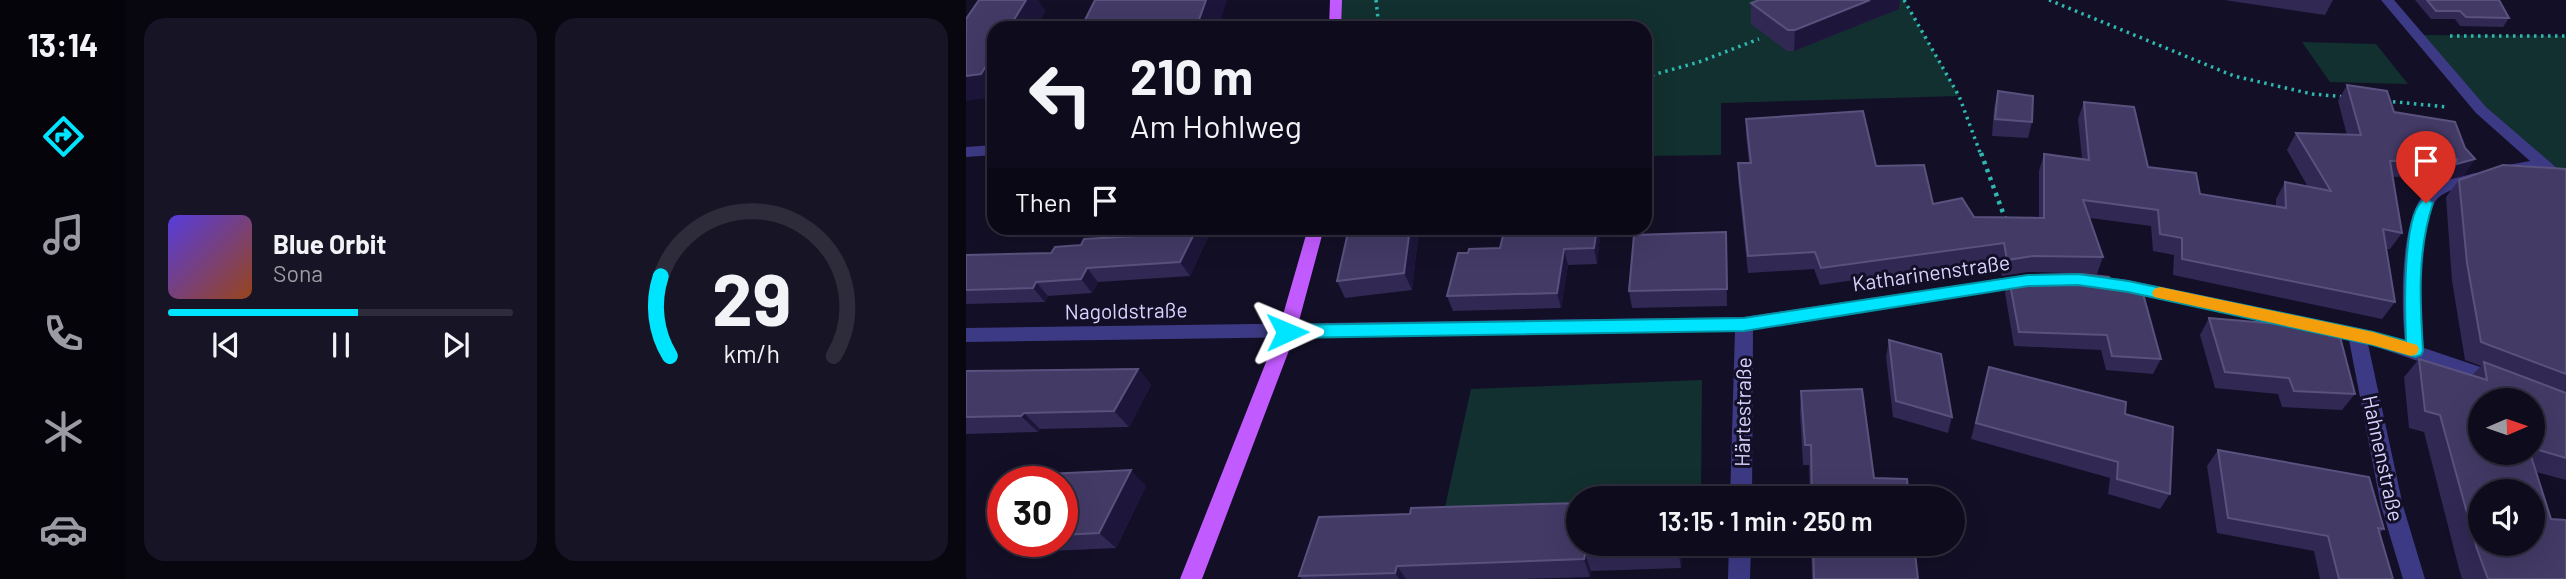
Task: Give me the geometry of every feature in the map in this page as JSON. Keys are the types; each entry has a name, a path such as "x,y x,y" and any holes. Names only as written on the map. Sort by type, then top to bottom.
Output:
{"main road":[{"path":"1335,21 1336,0"},
{"path":"1191,579 1287,332 1315,235"}],"street":[{"path":"2387,0 2481,110 2566,184"},
{"path":"966,152 987,150"},
{"path":"2415,351 2411,292 2419,221 2426,203 2434,193 2496,171 2542,164"},
{"name":"Katharinenstraße","path":"1287,332 1744,324 2028,281 2059,280 2128,286 2357,335 2415,351 2516,387"},
{"name":"Härtestraße","path":"1741,486 1744,324"},
{"name":"Nagoldstraße","path":"966,335 1287,332"},
{"name":"Hahnenstraße","path":"2357,335 2392,506 2414,579"},
{"path":"1740,556 1740,579"}],"path":[{"path":"1376,0 1378,21"},
{"path":"1904,0 1959,96 2010,232"},
{"path":"2049,0 2234,76 2312,94 2351,98"},
{"path":"2417,35 2566,36"},
{"path":"1652,75 1699,62 1759,39"},
{"path":"2377,100 2481,110"}],"green space":[{"path":"1336,0 1904,0 1959,96 1721,103 1721,155 1652,156 1652,21 1335,21"},
{"path":"2418,35 2566,36 2566,184 2481,110"},
{"path":"2302,42 2376,44 2408,84 2330,82"},
{"path":"1702,380 1701,486 1566,486 1566,511 1443,516 1471,389"}],"building":[{"path":"979,0 1026,0 1013,21 987,21 987,64 981,74 966,76 966,19"},
{"path":"1095,0 1206,0 1198,21 1084,21"},
{"path":"1759,0 1870,0 1795,30 1788,30 1751,3"},
{"path":"2427,0 2499,0 2509,18 2466,17 2460,11 2436,11"},
{"path":"2347,85 2387,91 2394,112 2455,122 2465,148 2475,159 2457,164 2457,159 2390,161 2402,233 2383,229 2395,302 2182,259 2182,238 2160,234 2158,210 2083,200 2103,257 2033,256 2007,260 2004,243 1821,268 1815,252 1748,256 1738,163 1751,163 1746,119 1863,111 1876,166 1924,165 1933,204 1962,198 1974,217 2044,218 2044,154 2089,160 2084,102 2134,107 2148,167 2196,173 2200,194 2286,208 2285,182 2331,191 2296,133 2361,135"},
{"path":"1998,91 2033,96 2032,122 1995,119"},
{"path":"2503,165 2566,169 2566,374 2481,342 2467,263 2459,180"},
{"path":"1726,232 1727,289 1629,291 1634,235"},
{"path":"1194,235 1180,262 1087,268 1081,279 1036,282 1033,288 966,290 966,255 1051,253 1055,247 1081,245 1084,239"},
{"path":"1347,235 1409,235 1404,273 1337,281"},
{"path":"1503,235 1596,235 1594,248 1564,249 1557,293 1447,296 1458,253 1468,253 1469,249 1500,248"},
{"path":"2083,274 2109,277 2112,288 2142,290 2161,359 2112,356 2107,335 2019,332 2009,279 2033,275"},
{"path":"2209,318 2338,329 2355,394 2294,391 2289,378 2225,372"},
{"path":"1889,340 1941,354 1952,417 1896,401"},
{"path":"2419,359 2487,380 2484,362 2566,393 2566,458 2545,452 2545,388 2468,388 2468,466 2534,466 2538,479 2468,479 2468,516 2440,415 2425,411"},
{"path":"1989,367 2126,402 2125,414 2173,427 2170,494 2117,479 2118,462 1976,423"},
{"path":"1138,369 1114,411 966,417 966,371"},
{"path":"1862,389 1874,478 1907,479 1908,486 1812,486 1811,445 1805,445 1801,391"},
{"path":"2218,450 2369,477 2384,529 2378,528 2393,579 2339,579 2328,536 2228,518"},
{"path":"1131,470 1099,533 1078,534 1078,472"},
{"path":"2545,500 2551,519 2566,520 2566,579 2488,579 2480,556 2545,556"},
{"path":"1566,503 1566,556 1585,556 1584,559 1397,566 1395,573 1299,576 1319,517 1410,514 1411,508"},
{"path":"1813,556 1915,556 1918,579 1814,579"}],"slow traffic":[{"path":"2160,293 2373,338 2411,349"}],"route":[{"path":"1287,332 1744,324 2028,281 2078,279 2128,286 2373,338 2415,351 2411,292 2419,221 2426,203"}]}
